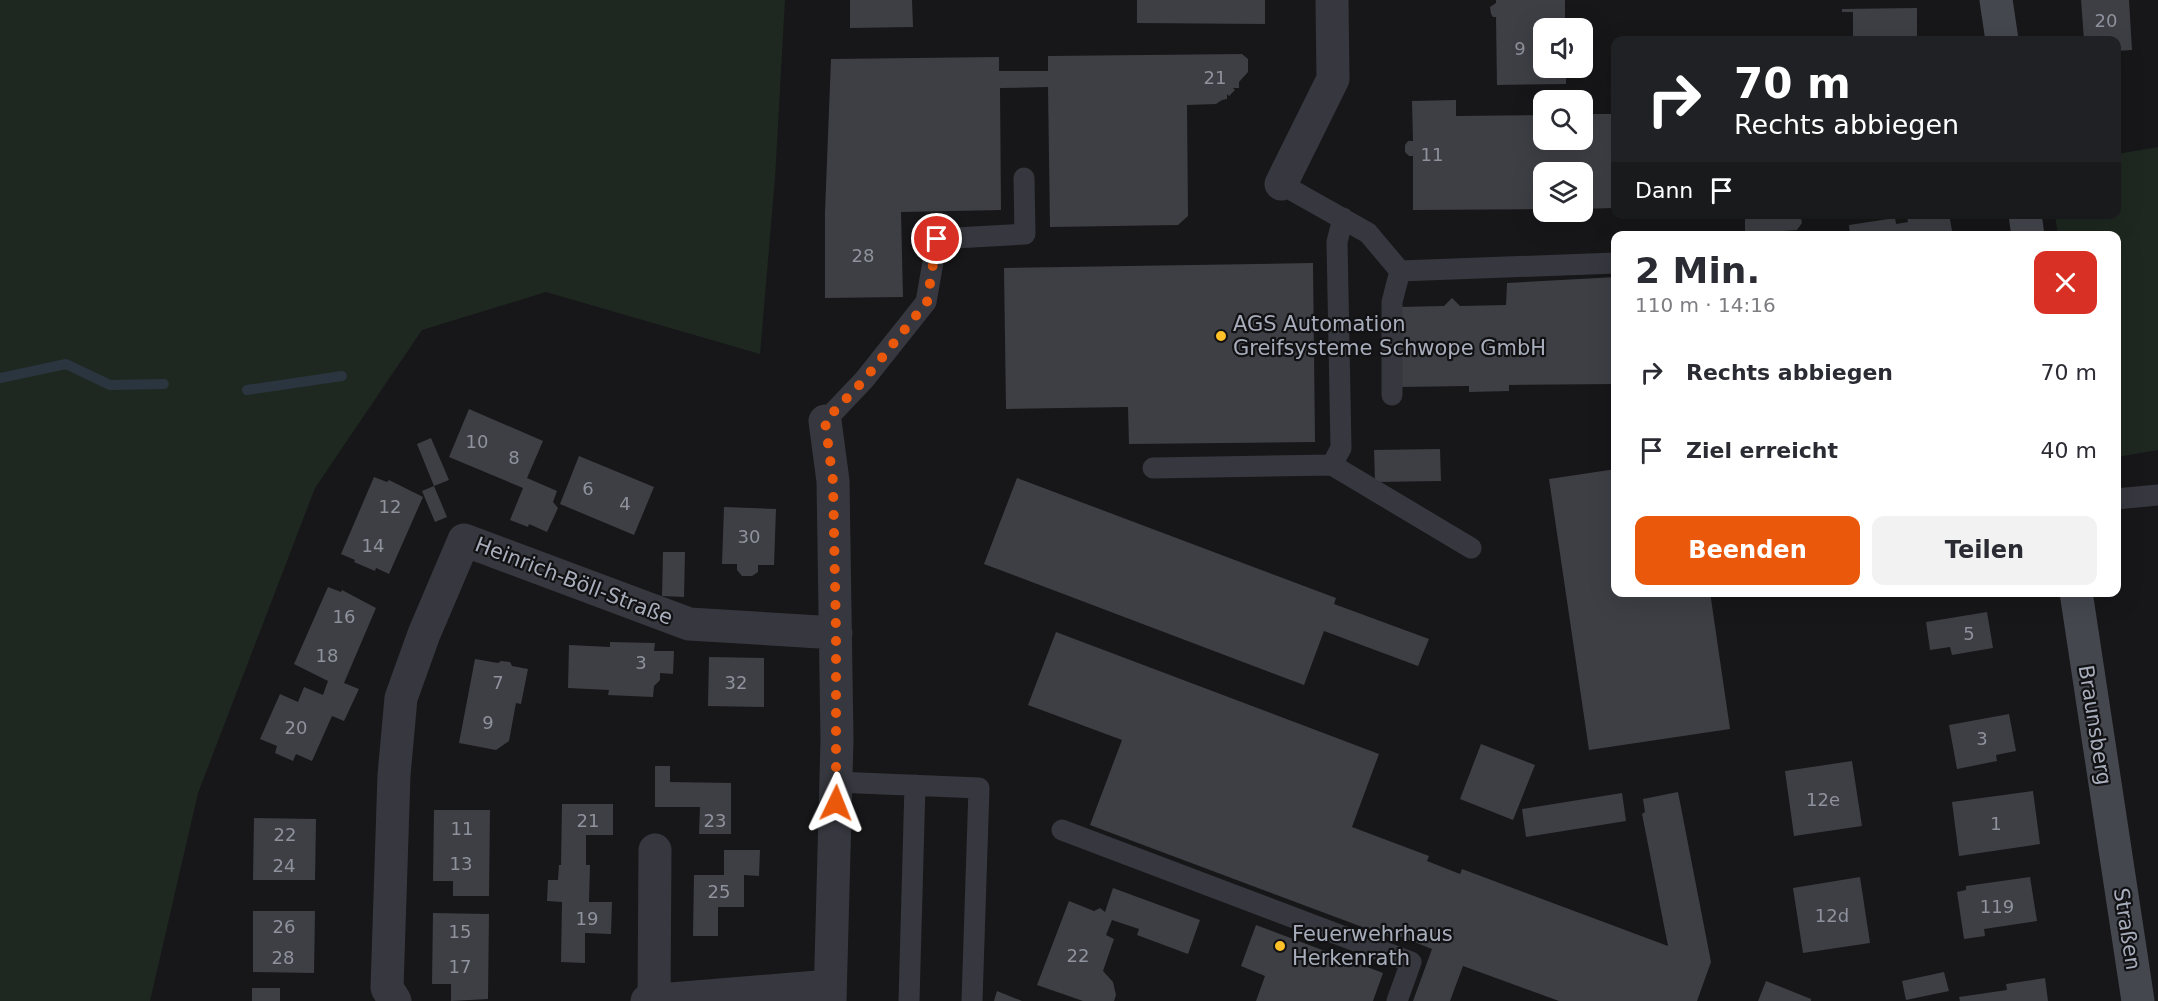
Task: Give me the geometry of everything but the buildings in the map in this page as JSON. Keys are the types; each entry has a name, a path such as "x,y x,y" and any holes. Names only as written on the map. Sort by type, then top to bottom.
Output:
{"main road":[{"path":"1996,0 2001,36"},
{"name":"Braunsberg","path":"2077,597 2116,857"},
{"name":"Straßen","path":"2116,857 2138,1001"}],"street":[{"path":"1281,184 1333,79 1332,0"},
{"path":"647,1001 830,994 836,782 836,633 833,481 825,421"},
{"name":"Heinrich-Böll-Straße","path":"395,1001 387,987 394,775 401,698 424,634 464,540 689,624 836,633"},
{"path":"654,1000 655,850"}],"lane":[{"path":"825,421 864,380 927,302 937,239 1025,234 1024,178"},
{"path":"1281,184 1368,233 1400,271"},
{"path":"1332,465 1341,448 1337,242 1343,218"},
{"path":"1400,271 1611,263"},
{"path":"1392,395 1392,302 1400,271"},
{"path":"1153,468 1332,465 1471,548"},
{"path":"2121,499 2158,495"},
{"path":"836,782 979,788 972,1001"},
{"path":"909,1001 915,785"},
{"path":"1062,830 1411,962 1397,1001"}],"shaded area":[{"path":"0,0 785,0 775,178 760,354 546,292 422,330 315,488 198,793 150,1001 0,1001"},
{"path":"2158,147 2158,450 2121,456 2121,231 2057,231 2056,219 2121,219 2121,153"}],"waterway":[{"path":"0,378 66,364 110,385 164,384"},
{"path":"247,390 342,376"}],"place":[{"name":"AGS Automation Greifsysteme Schwope GmbH","path":"1221,336"},
{"name":"Feuerwehrhaus Herkenrath","path":"1280,946"}],"route":[{"path":"836,803 833,481 825,421 864,380 927,302 937,239"}]}
